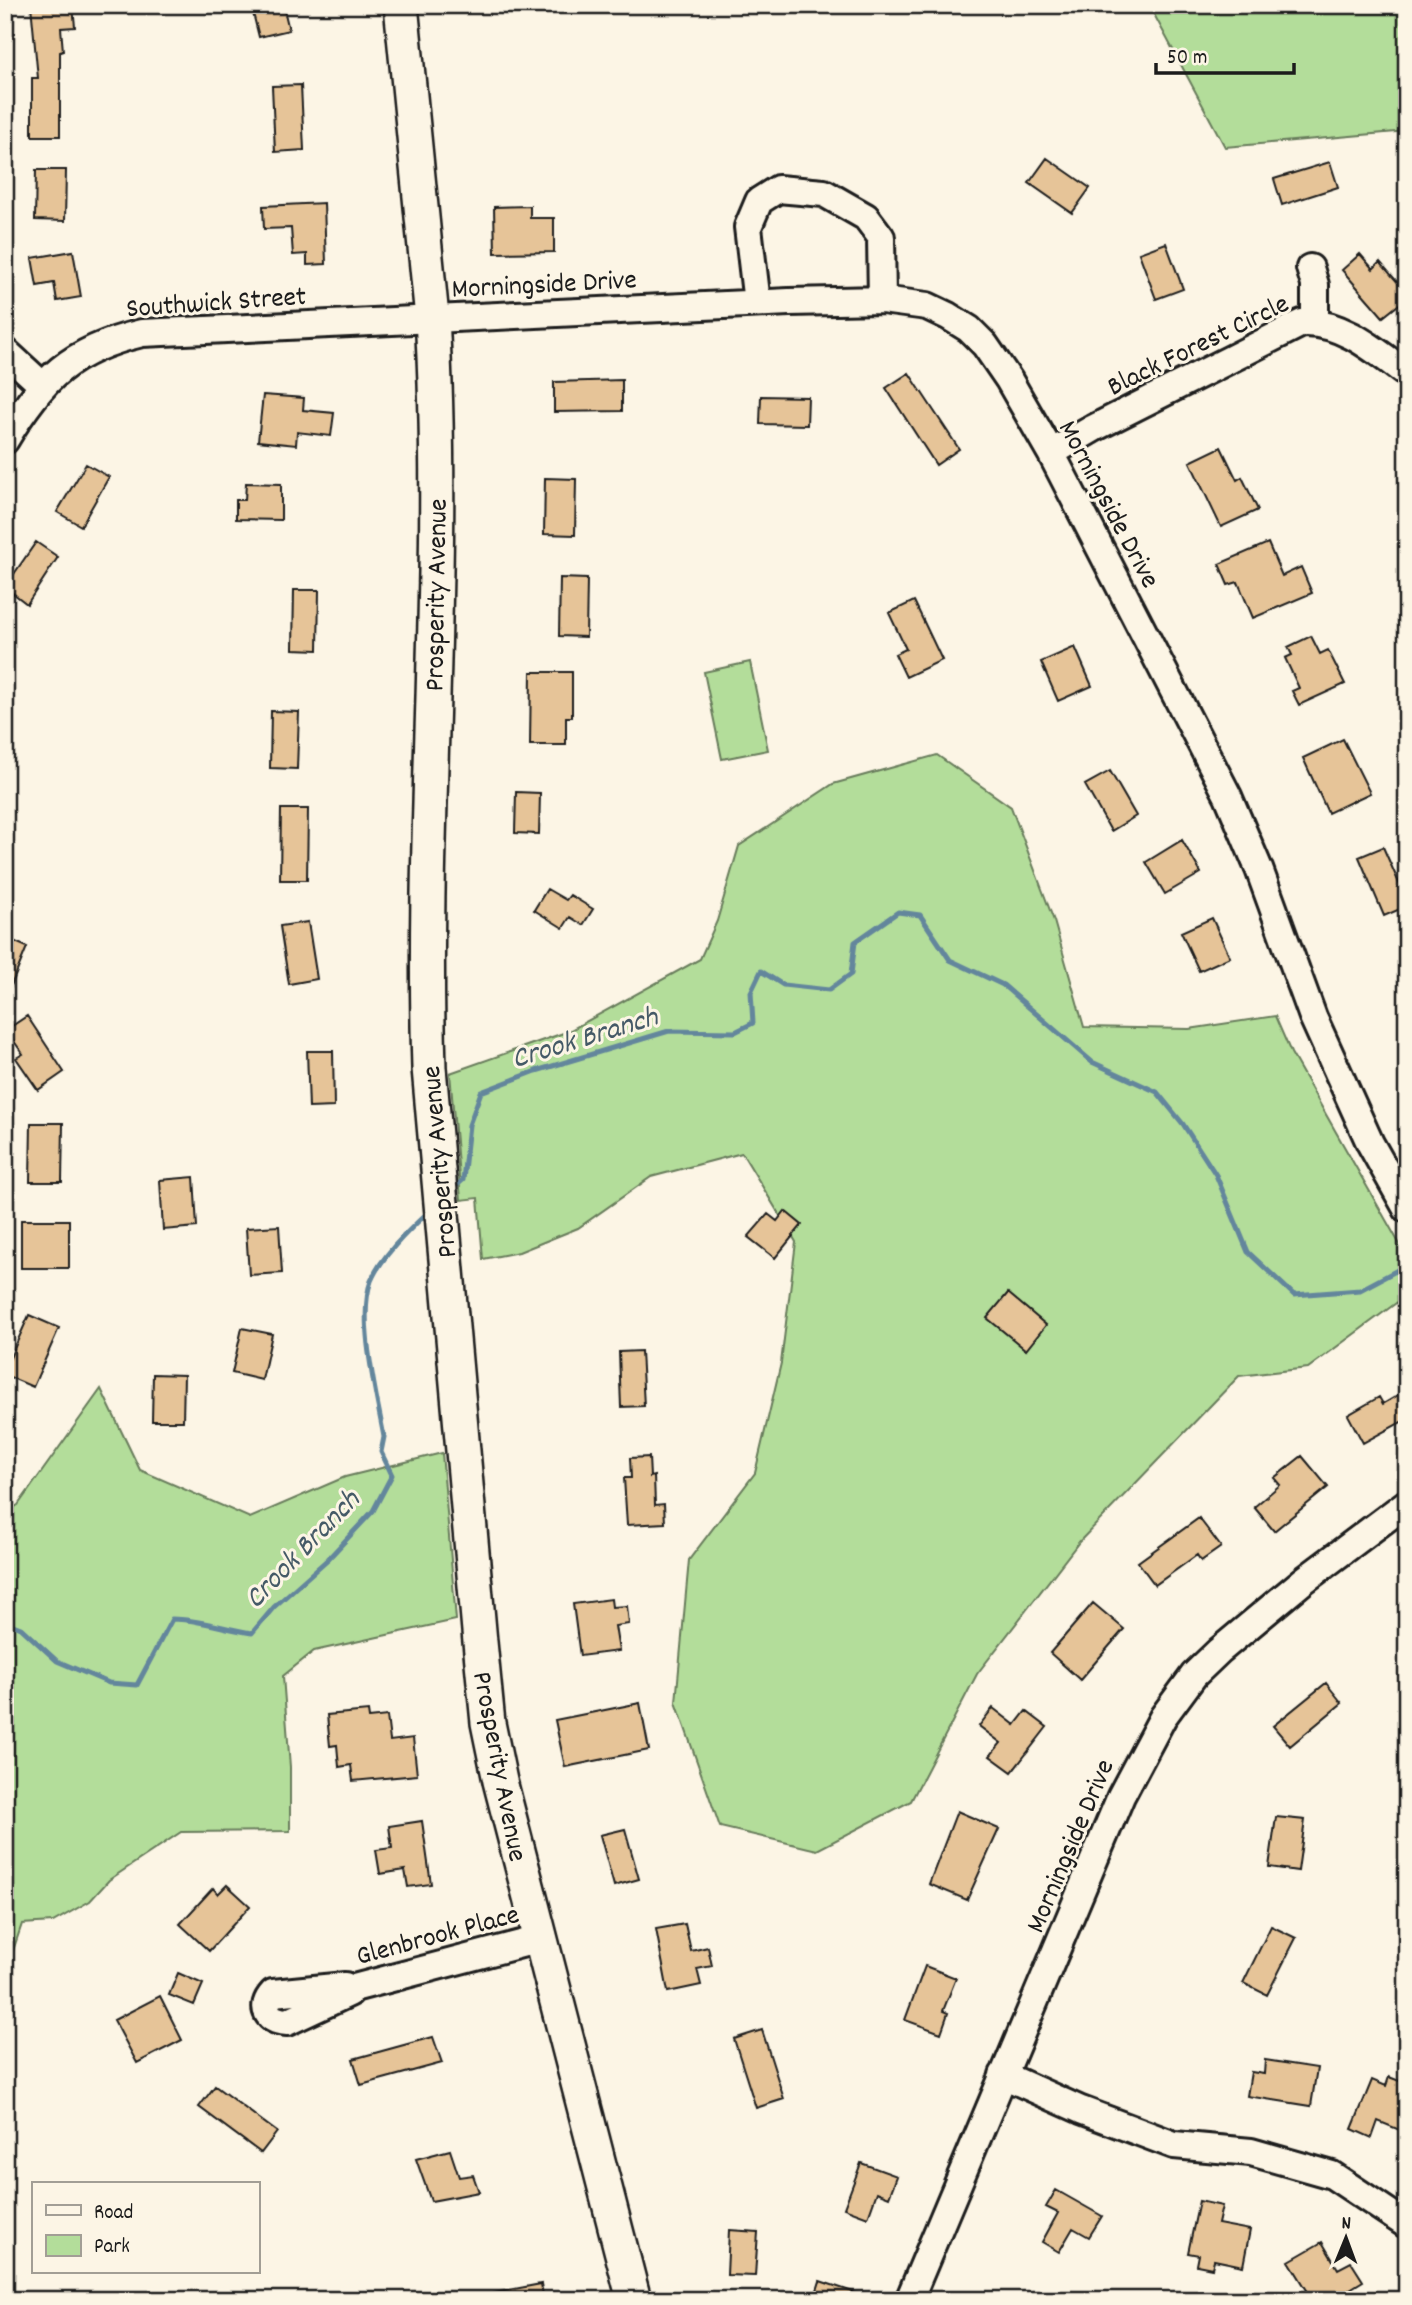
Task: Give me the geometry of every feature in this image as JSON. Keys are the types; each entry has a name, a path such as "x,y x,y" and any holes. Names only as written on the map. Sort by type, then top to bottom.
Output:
{"main road":[{"name":"Prosperity Avenue","path":"401,5 435,369 435,581 426,980 429,1068 488,1723 500,1781 634,2300"}],"street":[{"path":"757,303 748,227 759,201 778,189 824,192 866,217 881,237 882,300"},
{"path":"1310,268 1315,285 1315,322"},
{"name":"Morningside Drive","path":"432,318 882,300 927,306 969,329 985,345 1009,380 1051,453 1228,796 1259,869 1313,1017 1370,1143 1398,1175 1407,1209"},
{"name":"Southwick Street","path":"5,440 25,405 42,385 62,367 87,351 114,340 142,333 432,318"},
{"name":"Black Forest Circle","path":"1051,453 1094,428 1302,323 1315,322 1360,340 1407,374"},
{"path":"5,351 42,385"},
{"name":"Morningside Drive","path":"909,2300 1121,1796 1163,1717 1194,1675 1219,1651 1303,1581 1407,1503"},
{"name":"Glenbrook Place","path":"351,1989 540,1939"},
{"path":"1003,2075 1081,2110 1174,2145 1251,2152 1332,2175 1407,2225"}],"green space":[{"path":"1149,5 1407,5 1407,131 1225,147"},
{"path":"750,662 768,750 722,759 704,672"},
{"path":"937,755 1011,807 1054,921 1084,1027 1189,1029 1275,1016 1291,1053 1407,1257 1407,1295 1308,1368 1239,1376 1079,1542 977,1674 911,1801 817,1850 720,1827 676,1702 689,1560 755,1473 781,1363 796,1242 742,1153 651,1177 578,1228 519,1252 483,1259 478,1198 461,1200 450,1073 569,1031 700,959 717,921 739,846 833,784"},
{"path":"101,1389 140,1470 250,1518 345,1477 442,1453 456,1620 314,1651 283,1676 290,1767 290,1831 181,1832 109,1880 90,1901 53,1922 22,1924 5,1974 5,1513 18,1505"}],"building":[{"path":"31,5 73,5 75,27 61,28 63,51 60,52 60,136 32,136 32,78 38,78"},
{"path":"251,5 283,5 289,30 259,37"},
{"path":"301,85 304,150 275,152 272,86"},
{"path":"1047,158 1090,188 1072,213 1029,183"},
{"path":"1330,162 1338,187 1282,205 1274,179"},
{"path":"36,170 66,170 65,221 35,220"},
{"path":"324,203 326,264 307,265 307,254 293,255 291,228 264,229 263,206"},
{"path":"530,206 530,218 554,218 554,252 495,253 494,207"},
{"path":"1166,243 1183,289 1156,299 1139,253"},
{"path":"73,251 81,297 57,301 54,283 37,286 32,258"},
{"path":"1360,254 1373,269 1380,262 1407,293 1407,298 1383,317 1342,270"},
{"path":"909,373 959,449 936,465 886,388"},
{"path":"622,380 622,411 554,412 554,382"},
{"path":"263,395 304,398 303,410 334,413 331,436 297,432 296,445 258,441"},
{"path":"761,396 808,397 807,425 760,424"},
{"path":"1221,447 1237,480 1242,477 1258,510 1221,527 1190,462"},
{"path":"86,464 109,477 81,526 57,512"},
{"path":"545,478 576,479 575,535 544,534"},
{"path":"246,483 281,484 281,520 236,519 236,500 245,500"},
{"path":"36,542 58,557 27,604 5,587"},
{"path":"1268,543 1282,576 1301,567 1312,593 1253,618 1238,582 1228,585 1219,564"},
{"path":"560,578 587,579 586,637 559,636"},
{"path":"294,590 319,590 318,650 293,649"},
{"path":"914,601 942,660 906,677 895,654 906,649 889,613"},
{"path":"1311,636 1320,654 1328,650 1345,684 1299,705 1292,691 1299,688 1285,658 1292,655 1288,647"},
{"path":"1075,647 1092,686 1058,701 1041,662"},
{"path":"531,672 572,672 572,717 566,717 566,745 530,745"},
{"path":"271,711 299,712 297,769 270,768"},
{"path":"1343,739 1370,793 1328,813 1303,758"},
{"path":"1110,771 1136,816 1111,831 1085,785"},
{"path":"516,792 540,793 539,834 515,833"},
{"path":"281,809 308,809 307,880 280,880"},
{"path":"1182,840 1201,873 1165,894 1146,862"},
{"path":"1383,847 1407,901 1407,906 1384,916 1359,857"},
{"path":"547,889 566,900 570,895 593,909 583,925 570,917 563,928 534,910"},
{"path":"1212,918 1230,957 1199,971 1181,932"},
{"path":"308,922 317,979 289,984 280,926"},
{"path":"11,940 27,947 6,998 5,954"},
{"path":"27,1016 64,1072 38,1090 16,1058 23,1054 6,1030"},
{"path":"307,1051 333,1051 334,1107 309,1108"},
{"path":"31,1123 63,1123 62,1182 30,1182"},
{"path":"194,1177 197,1227 163,1230 160,1180"},
{"path":"785,1211 802,1225 775,1258 748,1237 768,1214 777,1221"},
{"path":"21,1220 69,1220 69,1268 21,1268"},
{"path":"279,1226 282,1273 249,1275 246,1228"},
{"path":"1008,1293 1046,1325 1026,1350 987,1318"},
{"path":"29,1315 59,1328 33,1387 5,1375 5,1369"},
{"path":"242,1328 272,1334 262,1380 232,1373"},
{"path":"641,1351 644,1406 621,1407 619,1352"},
{"path":"153,1374 184,1375 183,1421 152,1421"},
{"path":"1402,1393 1407,1402 1407,1419 1363,1443 1348,1415 1379,1397 1383,1404"},
{"path":"1302,1456 1328,1487 1274,1531 1254,1507 1280,1485 1274,1478"},
{"path":"649,1457 650,1477 654,1476 655,1505 664,1504 665,1523 627,1525 624,1478 631,1478 630,1458"},
{"path":"1199,1518 1221,1547 1201,1561 1197,1555 1155,1585 1138,1562"},
{"path":"611,1599 612,1607 627,1606 629,1624 615,1626 619,1651 580,1656 573,1604"},
{"path":"1093,1603 1124,1629 1080,1680 1050,1653"},
{"path":"1326,1683 1342,1703 1290,1746 1273,1726"},
{"path":"640,1703 649,1750 565,1767 555,1720"},
{"path":"993,1708 1015,1725 1026,1711 1047,1727 1012,1772 990,1756 1001,1743 979,1726"},
{"path":"368,1711 369,1718 387,1716 390,1741 413,1738 417,1775 353,1781 351,1765 339,1767 337,1745 330,1746 327,1715"},
{"path":"957,1811 999,1829 967,1900 929,1884"},
{"path":"1276,1817 1305,1820 1298,1871 1269,1867"},
{"path":"422,1821 431,1884 408,1887 405,1870 380,1874 376,1850 392,1848 389,1826"},
{"path":"625,1829 639,1879 614,1886 600,1835"},
{"path":"227,1885 250,1906 209,1951 180,1924 213,1888 218,1894"},
{"path":"685,1924 691,1951 708,1947 712,1966 697,1969 701,1985 668,1992 656,1929"},
{"path":"1271,1926 1296,1938 1267,1995 1243,1983"},
{"path":"925,1966 956,1978 943,2011 948,2013 941,2033 905,2020"},
{"path":"178,1973 203,1984 194,2005 169,1995"},
{"path":"160,1996 182,2040 137,2063 114,2020"},
{"path":"762,2030 784,2099 756,2108 734,2039"},
{"path":"433,2037 442,2063 361,2085 353,2059"},
{"path":"1265,2060 1317,2068 1311,2106 1247,2096 1251,2072 1264,2074"},
{"path":"1389,2077 1405,2083 1401,2094 1407,2096 1407,2133 1378,2121 1372,2138 1352,2129 1372,2080 1386,2086"},
{"path":"215,2086 277,2132 261,2153 199,2107"},
{"path":"450,2150 459,2177 473,2175 479,2192 431,2201 416,2159"},
{"path":"861,2163 897,2176 889,2197 877,2192 868,2217 844,2208"},
{"path":"1056,2190 1102,2216 1089,2237 1073,2228 1059,2252 1042,2242 1058,2213 1046,2207"},
{"path":"1199,2201 1222,2206 1218,2224 1250,2230 1243,2266 1214,2260 1212,2268 1197,2265 1199,2255 1188,2253"},
{"path":"729,2230 758,2232 755,2276 727,2275"},
{"path":"1322,2242 1338,2269 1351,2262 1363,2281 1332,2300 1313,2300 1289,2261"},
{"path":"820,2281 868,2297 868,2300 814,2300"},
{"path":"541,2284 544,2300 495,2300 494,2293"}],"waterway":[{"name":"Crook Branch","path":"454,1188 463,1180 469,1125 481,1092 536,1071 669,1031 735,1032 753,1023 751,992 761,971 783,985 829,990 851,974 855,942 898,912 920,915 950,960 1003,985 1092,1062 1157,1092 1183,1124 1216,1175 1248,1252 1294,1295 1360,1290 1407,1265"},
{"name":"Crook Branch","path":"5,1622 21,1628 57,1661 109,1683 137,1685 172,1619 252,1633 274,1607 328,1559 373,1511 392,1475 381,1452 384,1437 367,1336 367,1297 371,1281 381,1263 426,1214"}]}
